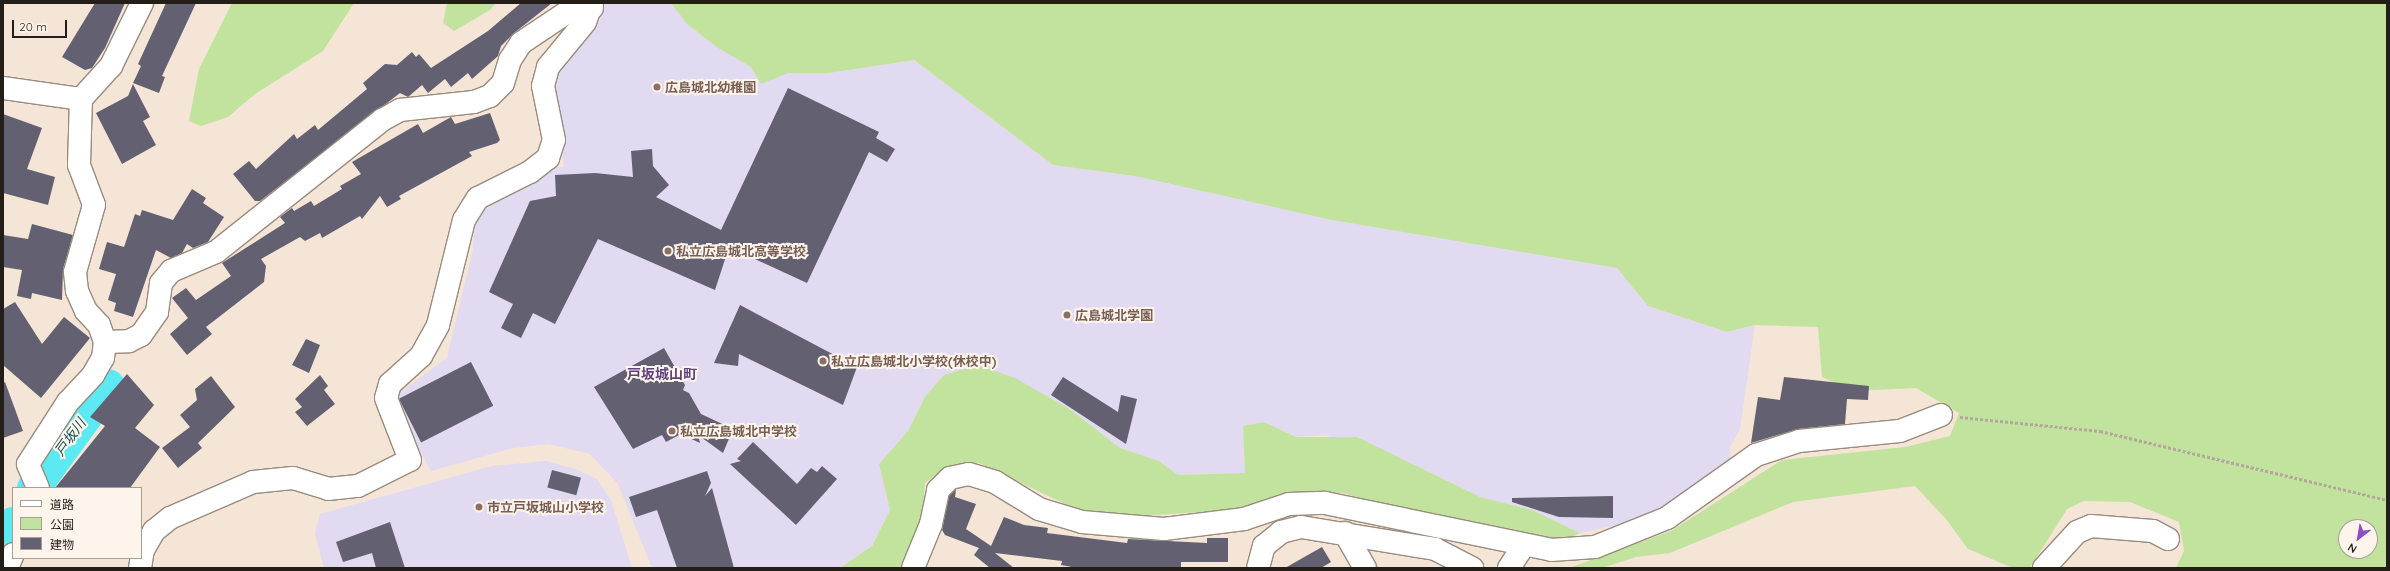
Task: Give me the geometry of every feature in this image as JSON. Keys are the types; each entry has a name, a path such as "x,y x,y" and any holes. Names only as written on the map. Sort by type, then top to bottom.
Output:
{"street":[{"path":"38,487 28,464 68,402 93,375 103,358 105,342 99,325 86,311 77,291 75,272 94,205 79,165 81,99 111,66 142,3"},
{"path":"105,342 129,341 141,335 157,312 161,283 171,270 216,252 244,232 382,120 400,110 490,96 503,83 510,60 521,43 575,7 592,5 585,22 548,67 543,86 554,140 548,158 530,172 478,198 464,220 438,325 421,356 390,384 386,398 410,460 358,486 328,489 293,478 253,482 170,518 154,531 143,550 142,556"},
{"path":"3,88 81,99"},
{"path":"913,568 931,524 938,490 950,478 969,474 995,482 1038,509 1082,522 1164,529 1244,519 1289,504 1325,503 1551,550 1595,547 1667,518 1756,455 1799,441 1900,431 1942,415"},
{"path":"2044,568 2077,532 2091,526 2153,531 2168,539"},
{"path":"1258,568 1264,546 1281,532 1301,527 1345,532 1435,549 1472,568"},
{"path":"1345,532 1366,568"},
{"path":"1509,568 1524,544"},
{"path":"7,568 12,556"}],"path":[{"path":"1942,415 2100,431 2387,500"}],"shaded area":[{"name":"広島城北学園","path":"602,3 671,3 687,24 718,48 751,67 761,84 789,73 829,73 914,60 1053,165 1135,176 1332,220 1617,268 1648,306 1727,332 1755,325 1740,429 1730,447 1730,461 1673,507 1639,520 1580,533 1532,510 1480,497 1326,435 1296,437 1264,422 1243,426 1245,473 1178,475 1159,461 1120,448 1071,410 925,397 908,431 879,464 890,510 872,546 840,568 652,568 618,484 590,454 549,444 513,448 431,471 392,398 447,358 473,249 475,222 487,207 529,185 550,168 564,167 553,90 559,67 600,21"},
{"name":"市立戸坂城山小学校","path":"546,461 576,469 597,479 611,500 632,568 324,568 315,534 320,514 492,466"}],"green space":[{"path":"232,3 354,3 323,51 255,94 228,117 201,126 189,121 199,69"},
{"path":"447,3 496,3 490,10 454,31 443,23"},
{"path":"671,3 2387,3 2387,568 2176,568 2184,551 2179,522 2130,502 2084,501 2067,509 2030,568 2013,568 1968,549 1946,519 1915,486 1793,502 1670,553 1636,557 1602,568 1569,568 1671,531 1782,460 1905,447 1950,436 1959,413 1916,388 1853,391 1822,377 1818,327 1755,325 1727,332 1648,306 1617,268 1332,220 1135,176 1053,165 914,60 829,73 789,73 761,84 751,67 718,48 687,24"},
{"path":"978,365 1015,378 1071,410 1120,448 1159,461 1178,475 1245,473 1243,426 1264,422 1296,437 1357,437 1480,497 1532,510 1580,533 1568,539 1537,539 1410,513 1343,493 1299,493 1243,509 1128,517 1084,513 979,463 943,469 925,483 922,522 907,568 840,568 872,546 890,510 879,464 908,431 925,397 944,375"}],"building":[{"path":"95,3 125,3 105,48 92,68 85,70 62,57"},
{"path":"166,3 196,3 162,76 165,77 159,93 133,83 141,66 138,64"},
{"path":"521,3 552,3 514,33 501,46 498,56 472,79 468,73 451,87 445,79 428,93 422,85 408,97 400,93 260,201 255,201 233,174 249,161 256,169 294,134 297,139 315,125 318,130 367,89 363,83 385,64 397,65 412,52 416,57 419,54 431,68 488,31"},
{"path":"133,84 150,117 143,121 156,145 122,164 96,113 128,96"},
{"path":"788,88 879,132 876,138 895,149 887,162 869,152 807,283 729,247 715,290 598,239 555,324 533,313 521,338 501,328 513,304 489,292 530,201 556,196 555,175 595,173 633,177 631,151 652,149 653,166 669,185 656,197 721,230"},
{"path":"490,113 500,140 497,143 469,152 472,156 399,196 401,199 387,207 380,196 362,219 360,216 322,238 320,233 305,241 300,237 261,259 266,266 264,282 206,327 212,334 187,355 170,334 188,318 172,298 186,288 196,300 231,276 222,263 285,223 280,217 292,208 294,211 311,201 314,206 342,189 340,186 361,174 352,162 418,124 423,133 451,117 455,124"},
{"path":"3,114 42,128 27,169 55,177 48,205 3,193"},
{"path":"192,189 206,198 203,203 224,217 208,242 193,248 187,244 182,253 171,258 156,250 133,317 114,311 116,303 108,300 116,274 99,269 107,242 124,247 135,214 140,216 142,210 173,220"},
{"path":"32,224 73,235 63,269 62,300 32,293 31,299 17,296 22,270 3,267 3,235 28,239"},
{"path":"15,302 42,344 64,317 90,338 41,398 3,365 3,309"},
{"path":"740,305 857,367 843,405 739,354 738,366 714,363"},
{"path":"306,339 320,345 309,373 292,365"},
{"path":"664,348 685,385 683,390 689,393 701,414 733,429 723,453 698,435 700,443 681,434 666,442 662,435 633,449 594,387"},
{"path":"471,362 493,406 421,442 399,399"},
{"path":"127,374 154,405 135,428 160,447 131,487 56,487 105,426 90,417"},
{"path":"320,375 328,386 324,390 335,404 307,426 295,412 302,407 295,399"},
{"path":"211,376 235,407 198,443 202,448 178,468 162,448 190,427 180,415 197,400 195,389"},
{"path":"1063,377 1118,412 1121,395 1137,399 1126,444 1051,395"},
{"path":"1784,377 1869,386 1868,400 1847,399 1845,424 1798,429 1751,443 1758,397 1780,400"},
{"path":"5,382 23,431 3,438 3,383"},
{"path":"753,442 797,484 811,468 817,472 822,466 837,479 796,525 730,464 741,461 737,459"},
{"path":"552,470 581,478 576,495 547,487"},
{"path":"707,471 711,483 705,496 712,488 734,568 677,568 657,510 636,517 629,497"},
{"path":"956,489 955,497 976,504 966,529 991,546 1004,517 1024,525 1048,528 1047,533 1127,543 1128,539 1207,543 1207,538 1228,538 1228,562 1181,562 1181,568 1077,568 1061,565 1062,561 995,553 1014,568 990,568 974,555 979,548 945,535 942,530 949,496"},
{"path":"1613,496 1613,518 1559,517 1512,502 1512,498"},
{"path":"390,522 405,568 376,568 372,553 343,562 336,542"},
{"path":"1322,547 1331,562 1321,568 1285,568"}],"waterway":[{"name":"戸坂川","path":"34,487 108,385"},
{"name":"戸坂川","path":"3,540 12,525"}],"place":[{"name":"広島城北幼稚園","path":"657,87"},
{"name":"私立広島城北高等学校","path":"668,251"},
{"name":"広島城北学園","path":"1067,315"},
{"name":"私立広島城北小学校(休校中)","path":"823,361"},
{"name":"私立広島城北中学校","path":"672,431"},
{"name":"市立戸坂城山小学校","path":"479,507"}],"district":[{"name":"戸坂城山町","path":"662,374"}]}
